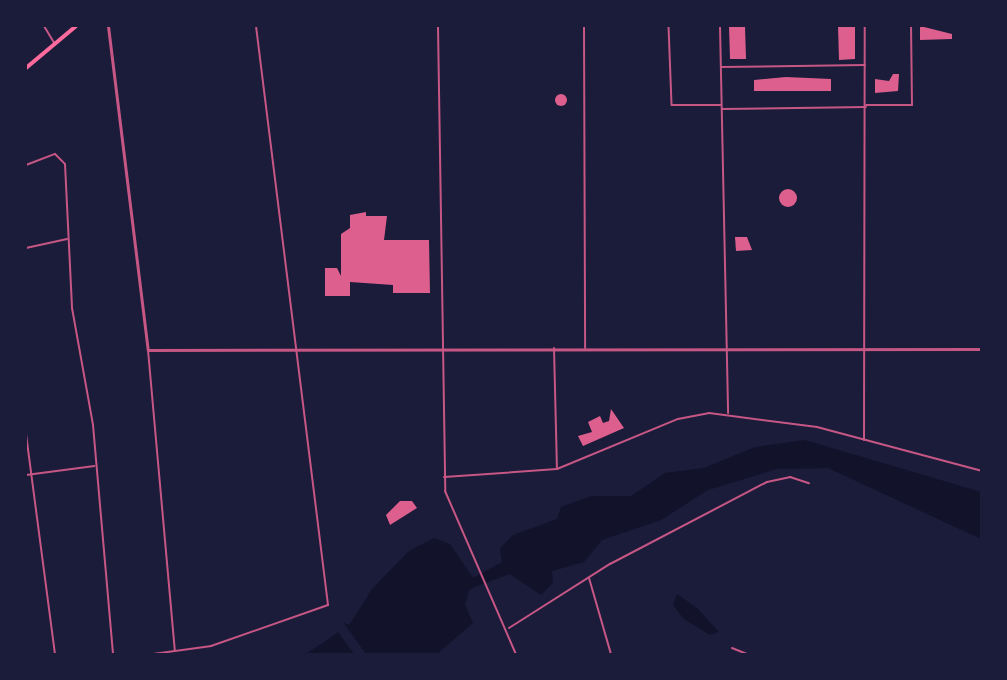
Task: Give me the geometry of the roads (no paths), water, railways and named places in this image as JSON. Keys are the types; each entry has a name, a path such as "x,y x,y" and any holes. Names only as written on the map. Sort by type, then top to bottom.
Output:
{"main road":[{"path":"26,68 76,26"}],"street":[{"path":"44,26 55,44"},
{"path":"108,26 148,350 175,651"},
{"path":"153,654 211,646 328,605 256,26"},
{"path":"438,26 444,477 451,511 509,628 516,654"},
{"path":"584,26 585,348"},
{"path":"669,26 672,105 721,107 912,105 911,26"},
{"path":"720,26 728,413"},
{"path":"864,440 868,348 865,26"},
{"path":"721,67 866,65"},
{"path":"26,165 59,155 65,164 67,239 94,466 113,654"},
{"path":"26,248 67,239"},
{"path":"554,348 557,470"},
{"path":"148,350 981,349"},
{"path":"444,477 557,470 678,419 728,413 864,440 981,471"},
{"path":"26,434 55,654"},
{"path":"26,475 94,466"},
{"path":"509,628 589,578 767,482 790,477 809,483"},
{"path":"589,578 611,654"},
{"path":"732,648 747,654"}]}
